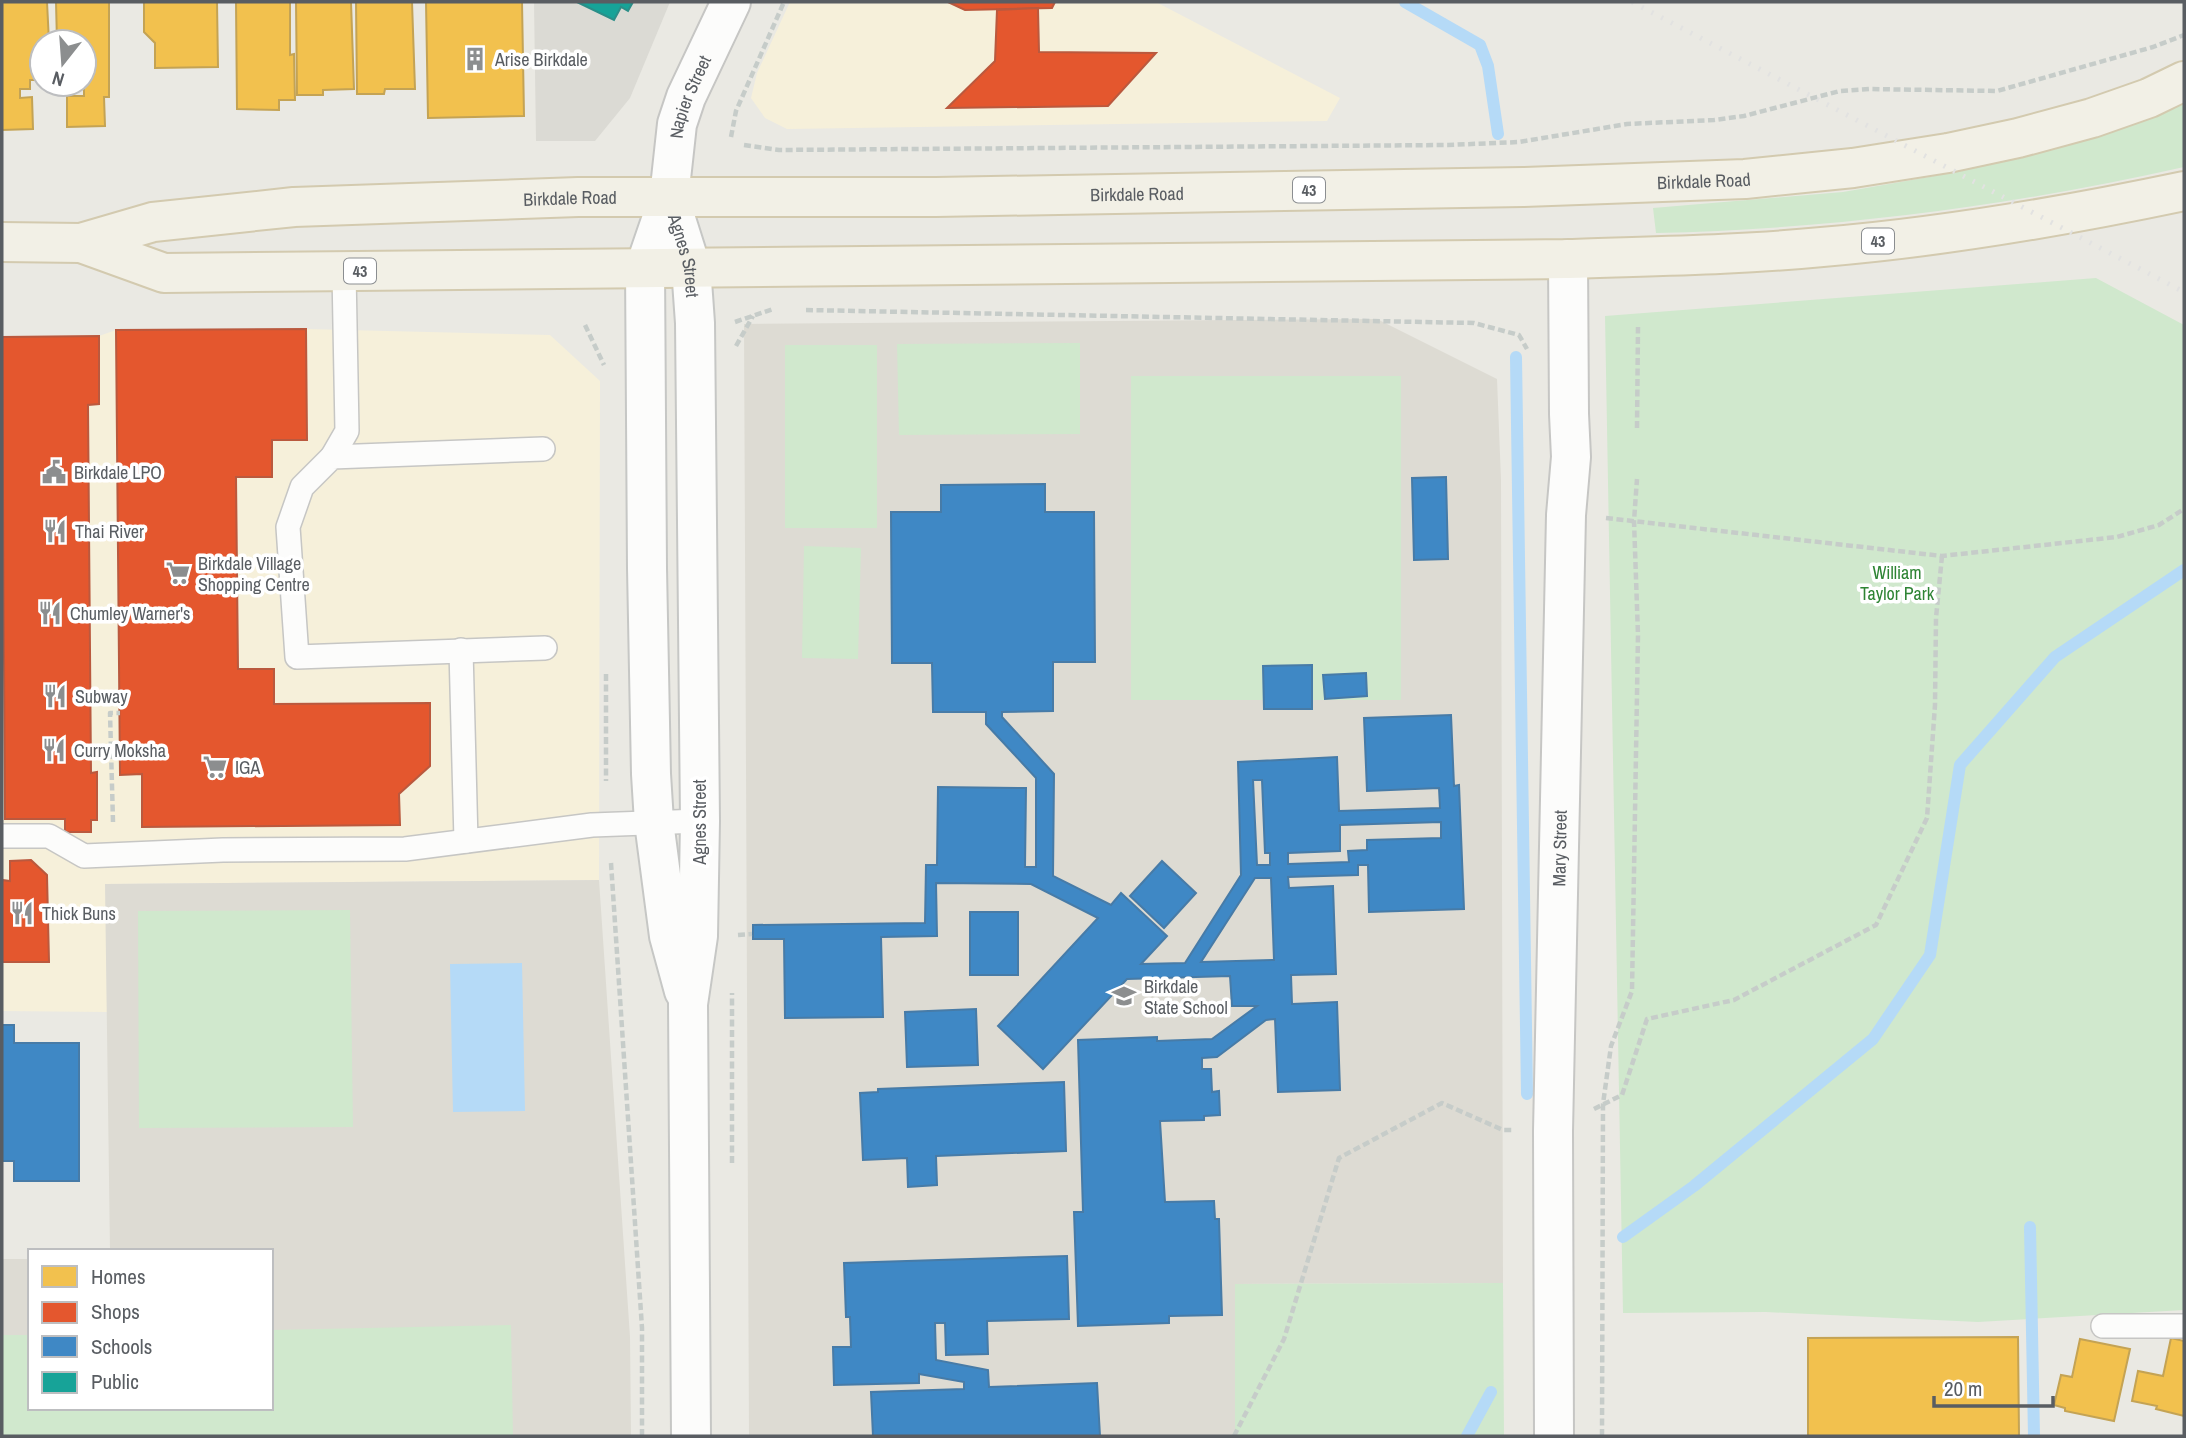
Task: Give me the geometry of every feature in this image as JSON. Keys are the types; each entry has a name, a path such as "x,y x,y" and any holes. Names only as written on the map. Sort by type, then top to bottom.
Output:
{"main road":[{"name":"Birkdale Road","path":"2,242 81,243 153,222 294,207 578,197 936,197 1523,187 1745,178 1853,168 1948,153 2018,138 2092,118 2149,98 2184,81"},
{"name":"Birkdale Road","path":"81,243 164,273 1568,259 1699,255 1822,247 1934,234 2184,191"}],"street":[{"name":"Napier Street","path":"669,197 677,124 686,97 731,2"},
{"name":"Agnes Street","path":"669,197 645,267 647,581 654,822 669,936 688,1004"},
{"name":"Agnes Street","path":"669,197 691,267 695,323 700,821 698,936 688,1004 691,1436"},
{"name":"Mary Street","path":"1554,1436 1553,1131 1566,515 1572,457 1569,414 1568,259"}],"lane":[{"path":"344,272 347,431 332,457 302,487 288,527 297,657 545,648"},
{"path":"332,457 543,449"},
{"path":"461,650 466,841"},
{"path":"2,836 49,836 84,856 223,850 405,849 592,825 700,821"},
{"path":"2103,1326 2184,1326"}],"path":[{"path":"731,137 736,111 784,2"},
{"path":"744,145 779,150 1519,142 1627,124 1744,116 1840,91 1997,91 2153,47 2184,35"},
{"path":"695,323 738,322 772,309 786,309"},
{"path":"800,310 1474,323 1518,335 1532,357"},
{"path":"1637,428 1638,327"},
{"path":"1602,1436 1603,1104 1611,1046 1632,991 1638,635 1634,521 1637,480"},
{"path":"1566,515 1942,556 2117,537 2159,525 2184,509"},
{"path":"1234,1436 1284,1339 1339,1158 1442,1103 1503,1130 1553,1131 1622,1095 1647,1019 1734,1000 1876,925 1927,818 1935,705 1936,618 1942,556"},
{"path":"114,855 110,713 120,713"},
{"path":"611,863 642,1328 642,1436"}],"shaded area":[{"path":"534,2 670,2 630,98 595,141 536,141"},
{"path":"790,2 1156,2 1340,98 1327,121 787,129 765,118 751,98 757,73"},
{"name":"Birkdale State School","path":"1377,319 1497,379 1501,480 1503,1283 1235,1284 1235,1431 1231,1436 749,1436 744,324"},
{"path":"306,329 550,335 600,381 599,880 106,884 107,1012 2,1011 2,337 99,336 116,330"},
{"path":"599,880 630,1337 631,1436 2,1436 2,1259 28,1259 28,1410 273,1410 273,1249 110,1249 105,884"}],"green space":[{"path":"2184,103 2184,167 2053,193 1922,213 1789,226 1656,233 1653,208 1843,192 1929,177 2028,156 2157,116"},
{"name":"William Taylor Park","path":"2096,278 2184,325 2184,1310 1978,1322 1766,1312 1623,1313 1605,316"},
{"path":"1080,343 1080,434 899,435 897,344"},
{"path":"785,345 877,345 877,528 785,528"},
{"path":"1131,376 1401,376 1401,700 1131,700"},
{"path":"804,546 861,548 858,659 802,658"},
{"path":"350,910 353,1127 139,1128 138,911"},
{"path":"1503,1283 1504,1436 1231,1436 1235,1430 1235,1284"},
{"path":"511,1325 513,1436 2,1436 2,1335 28,1335 28,1410 273,1410 273,1330"}],"water":[{"path":"522,963 525,1111 453,1112 450,964"}],"building: Homes":[{"path":"2,2 47,2 48,28 28,28 28,89 20,89 20,98 32,98 33,129 2,130"},
{"path":"56,2 109,2 109,97 104,97 105,126 67,127 67,98 98,98 98,28 57,28"},
{"path":"144,2 217,2 218,67 155,68 155,43 144,32"},
{"path":"236,2 290,2 290,55 294,54 295,100 279,100 279,110 237,109"},
{"path":"296,2 351,2 354,89 323,90 323,95 297,95"},
{"path":"356,2 412,2 415,89 385,89 384,94 357,94"},
{"name":"Arise Birkdale","path":"426,2 522,2 524,116 428,118"},
{"path":"2018,1337 2019,1436 1808,1436 1808,1338"},
{"path":"2171,1338 2184,1341 2184,1416 2156,1409 2157,1406 2132,1401 2138,1371 2163,1376"},
{"path":"2080,1339 2130,1349 2114,1421 2065,1411 2065,1408 2054,1405 2061,1375 2072,1377"}],"building: Shops":[{"path":"948,2 1055,2 1052,8 965,10"},
{"path":"1038,8 1039,52 1156,53 1108,106 947,108 995,61 997,10"},
{"name":"Birkdale Village Shopping Centre","path":"306,329 307,440 272,440 272,477 236,477 238,669 274,669 274,704 430,703 430,766 399,794 400,825 142,827 142,774 120,775 116,330"},
{"path":"99,336 99,404 88,405 91,773 97,772 97,820 91,820 91,832 65,832 65,819 5,819 2,337"},
{"path":"31,860 47,875 49,962 2,962 2,880 10,881 10,861"}],"building: Schools":[{"path":"1446,477 1448,559 1414,560 1412,478"},
{"path":"1045,484 1045,512 1094,512 1095,662 1053,662 1053,711 1002,712 1002,717 1054,774 1053,876 1111,905 1121,893 1167,936 1141,964 1185,963 1241,875 1238,762 1337,757 1339,811 1440,808 1439,788 1367,791 1364,718 1451,715 1454,786 1459,785 1464,909 1369,912 1368,865 1358,865 1358,875 1288,877 1289,888 1333,886 1336,974 1291,975 1292,1004 1337,1002 1340,1090 1278,1092 1275,1019 1266,1020 1217,1057 1202,1058 1202,1069 1211,1069 1212,1092 1219,1091 1220,1115 1204,1116 1204,1120 1160,1121 1165,1202 1214,1201 1215,1219 1219,1219 1222,1315 1169,1316 1169,1323 1078,1326 1074,1212 1083,1212 1078,1040 1157,1037 1157,1041 1212,1039 1257,1006 1232,1006 1230,976 1127,979 1043,1069 998,1026 1098,918 1031,884 936,883 937,936 881,937 883,1017 785,1018 784,939 753,939 753,925 925,923 926,865 937,865 938,787 1026,788 1025,867 1036,867 1036,778 986,724 986,712 933,712 932,663 892,663 891,512 941,512 941,485","holes":["1253,780 1262,780 1265,853 1270,853 1270,865 1257,865","1441,822 1441,838 1367,840 1367,850 1348,851 1349,862 1288,864 1288,853 1340,851 1340,825","1255,878 1271,878 1274,960 1201,962"]},
{"path":"1312,665 1312,709 1264,709 1263,666"},
{"path":"1366,673 1367,696 1325,699 1323,675"},
{"path":"1162,861 1196,893 1164,928 1130,896"},
{"path":"970,912 1018,912 1018,975 970,975"},
{"path":"976,1009 978,1065 907,1067 905,1012"},
{"path":"2,1025 14,1025 14,1043 79,1043 79,1181 14,1181 14,1161 2,1161"},
{"path":"1064,1082 1066,1151 936,1156 937,1185 908,1187 907,1158 863,1160 860,1093 878,1092 878,1089"},
{"path":"1067,1256 1069,1319 987,1321 988,1354 946,1355 945,1323 935,1323 936,1360 988,1370 989,1387 1097,1383 1100,1436 873,1436 871,1392 964,1389 964,1382 919,1374 919,1383 834,1385 833,1347 851,1347 850,1317 846,1317 844,1263"}],"building: Public":[{"path":"577,2 633,2 628,11 621,7 614,20"}],"waterway":[{"path":"1405,2 1480,45 1488,66 1498,134"},
{"path":"1516,357 1527,1094"},
{"path":"1623,1237 1694,1186 1873,1039 1930,955 1960,765 2055,657 2184,570"},
{"path":"2030,1227 2034,1436"},
{"path":"1467,1436 1491,1392"}],"railway":[{"path":"1632,2 2184,292"}],"place":[{"name":"Arise Birkdale","path":"475,59"},
{"name":"Birkdale LPO","path":"54,472"},
{"name":"Thai River","path":"55,531"},
{"name":"Birkdale Village Shopping Centre","path":"178,573"},
{"name":"Chumley Warner's","path":"50,613"},
{"name":"Subway","path":"55,696"},
{"name":"Curry Moksha","path":"54,750"},
{"name":"IGA","path":"215,767"},
{"name":"Thick Buns","path":"22,913"},
{"name":"Birkdale State School","path":"1124,996"}]}
